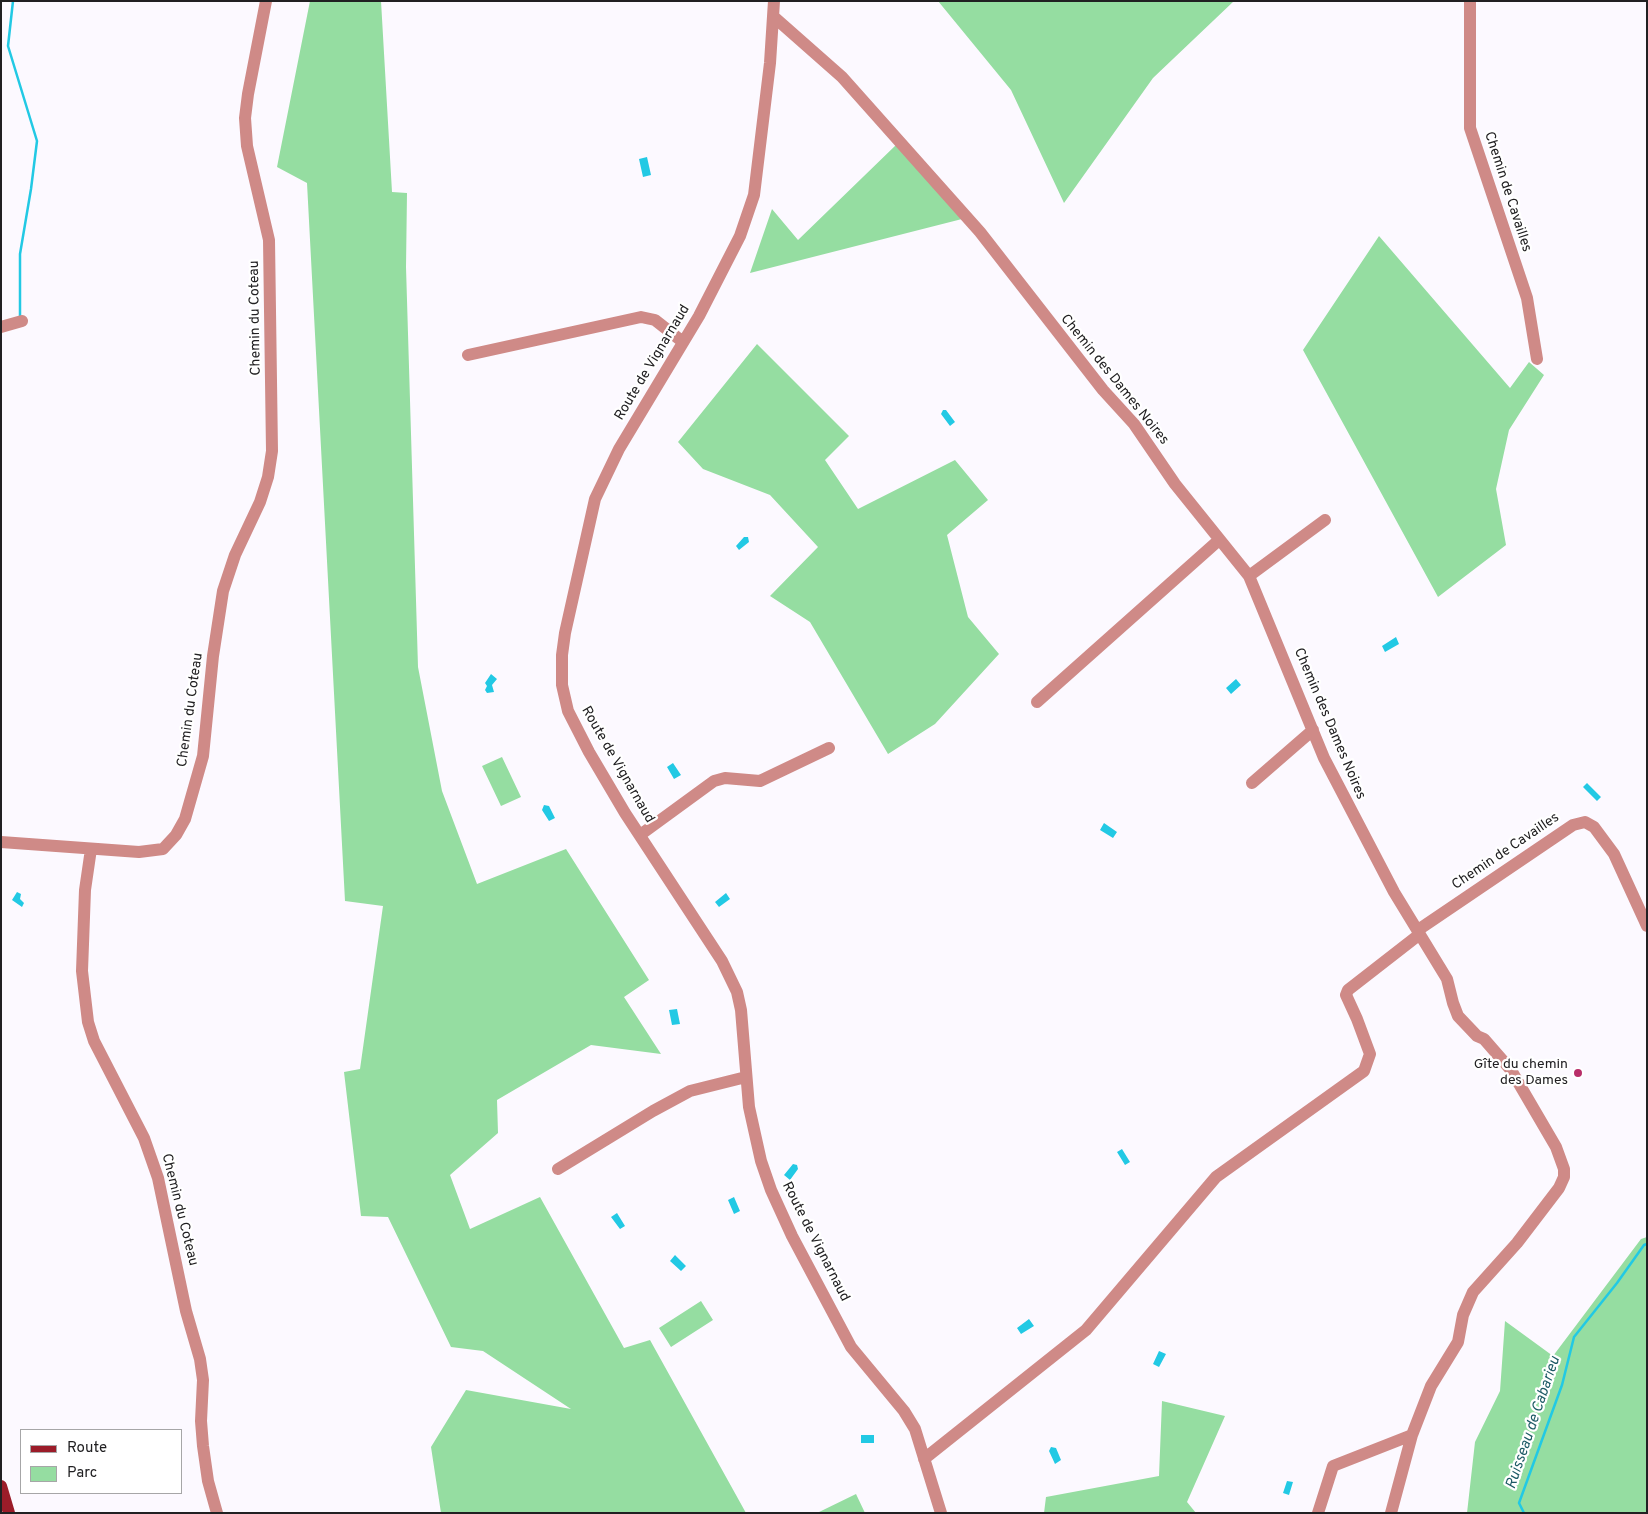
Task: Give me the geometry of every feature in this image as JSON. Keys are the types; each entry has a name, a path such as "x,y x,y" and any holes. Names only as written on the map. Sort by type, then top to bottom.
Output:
{"main road":[{"path":"1,1486 9,1513"}],"street":[{"name":"Chemin du Coteau","path":"217,1513 208,1481 203,1446 201,1421 203,1380 200,1359 186,1311 158,1178 144,1138 94,1041 88,1022 82,971 85,890 91,850 140,852 163,849 176,835 185,819 202,756 213,656 223,591 235,555 260,502 268,477 272,451 269,240 247,146 245,118 266,1"},
{"name":"Route de Vignarnaud","path":"774,1 760,160 754,195 740,236 699,316 618,449 595,500 562,655 562,685 568,711 589,752 640,835 722,961 736,992 741,1010 749,1107 762,1161 781,1213 851,1347 909,1420 919,1439 941,1513"},
{"name":"Chemin de Cavailles","path":"1470,1 1470,128 1527,298 1537,359"},
{"name":"Chemin des Dames Noires","path":"774,17 842,77 980,232 1103,390 1134,424 1175,484 1249,576 1312,730 1349,809 1394,892 1447,979 1458,1016 1477,1036 1484,1039 1511,1070 1556,1147 1564,1169 1564,1177 1560,1188 1517,1243 1473,1292 1463,1315 1458,1342 1431,1386 1412,1435 1391,1513"},
{"path":"468,355 642,317 655,320 683,342"},
{"path":"1,327 22,321"},
{"path":"1249,576 1326,520"},
{"path":"1038,702 1219,540"},
{"path":"1252,783 1312,730"},
{"path":"640,835 714,781 724,778 760,781 829,748"},
{"name":"Chemin de Cavailles","path":"1419,932 1573,825 1585,822 1594,827 1614,854 1647,926"},
{"path":"1,842 72,846 91,850"},
{"path":"924,1459 1086,1330 1216,1177 1364,1071 1370,1054 1346,995 1348,990 1419,932"},
{"path":"558,1169 690,1091 746,1077"},
{"path":"1318,1513 1333,1466 1412,1435"}],"green space":[{"path":"310,1 381,1 392,192 407,193 406,267 418,667 442,791 477,884 566,849 649,980 624,997 661,1054 591,1045 497,1100 498,1133 450,1175 470,1229 540,1197 624,1348 650,1340 746,1513 441,1513 431,1447 466,1390 571,1409 483,1351 451,1347 388,1217 361,1216 344,1072 360,1069 383,906 345,901 307,183 277,167"},
{"path":"938,1 1234,1 1153,78 1064,203 1011,90"},
{"path":"896,145 962,219 750,273 772,209 798,240"},
{"path":"1379,236 1510,388 1529,362 1544,375 1509,430 1496,489 1506,545 1438,597 1303,350"},
{"path":"757,344 849,436 825,460 858,509 955,460 988,500 947,535 968,617 999,654 935,724 888,754 810,622 770,596 818,547 770,495 703,469 678,442"},
{"path":"502,757 521,797 501,806 482,766"},
{"path":"1647,1237 1647,1513 1467,1513 1475,1442 1500,1391 1505,1321 1553,1356 1641,1239"},
{"path":"701,1301 713,1320 671,1347 659,1328"},
{"path":"1162,1401 1225,1416 1187,1502 1196,1513 1044,1513 1046,1497 1159,1476"},
{"path":"856,1494 865,1513 817,1513"}],"water":[{"path":"647,157 651,175 643,177 639,159"},
{"path":"943,410 946,410 955,422 950,426 941,414"},
{"path":"744,537 748,537 749,542 739,550 736,546"},
{"path":"1396,637 1399,644 1385,652 1382,646"},
{"path":"491,674 497,679 492,685 494,692 487,693 485,683"},
{"path":"1236,679 1241,685 1231,694 1226,688"},
{"path":"673,763 681,775 674,779 667,767"},
{"path":"1587,783 1601,797 1597,801 1583,787"},
{"path":"544,805 549,806 555,818 549,821 542,810"},
{"path":"1104,823 1117,832 1113,838 1100,830"},
{"path":"17,892 21,894 20,899 24,903 22,907 12,900"},
{"path":"726,893 730,899 719,907 715,902"},
{"path":"677,1009 680,1024 672,1025 669,1010"},
{"path":"1122,1149 1130,1162 1125,1165 1117,1152"},
{"path":"793,1164 797,1165 798,1169 790,1180 784,1175"},
{"path":"734,1197 740,1211 734,1214 728,1200"},
{"path":"617,1213 625,1226 620,1229 611,1217"},
{"path":"675,1255 686,1266 681,1271 670,1261"},
{"path":"1029,1319 1034,1326 1021,1334 1017,1328"},
{"path":"1159,1351 1166,1354 1159,1367 1153,1364"},
{"path":"861,1435 874,1435 874,1443 861,1443"},
{"path":"1051,1447 1056,1448 1061,1460 1055,1464 1049,1451"},
{"path":"1287,1481 1293,1482 1289,1495 1283,1493"}],"waterway":[{"path":"13,1 8,46 37,141 20,254 20,317"},
{"name":"Ruisseau de Cabarieu","path":"1524,1513 1519,1503 1562,1385 1574,1337 1617,1283 1644,1245 1647,1244"}],"place":[{"name":"Gîte du chemin des Dames","path":"1578,1073"}]}
